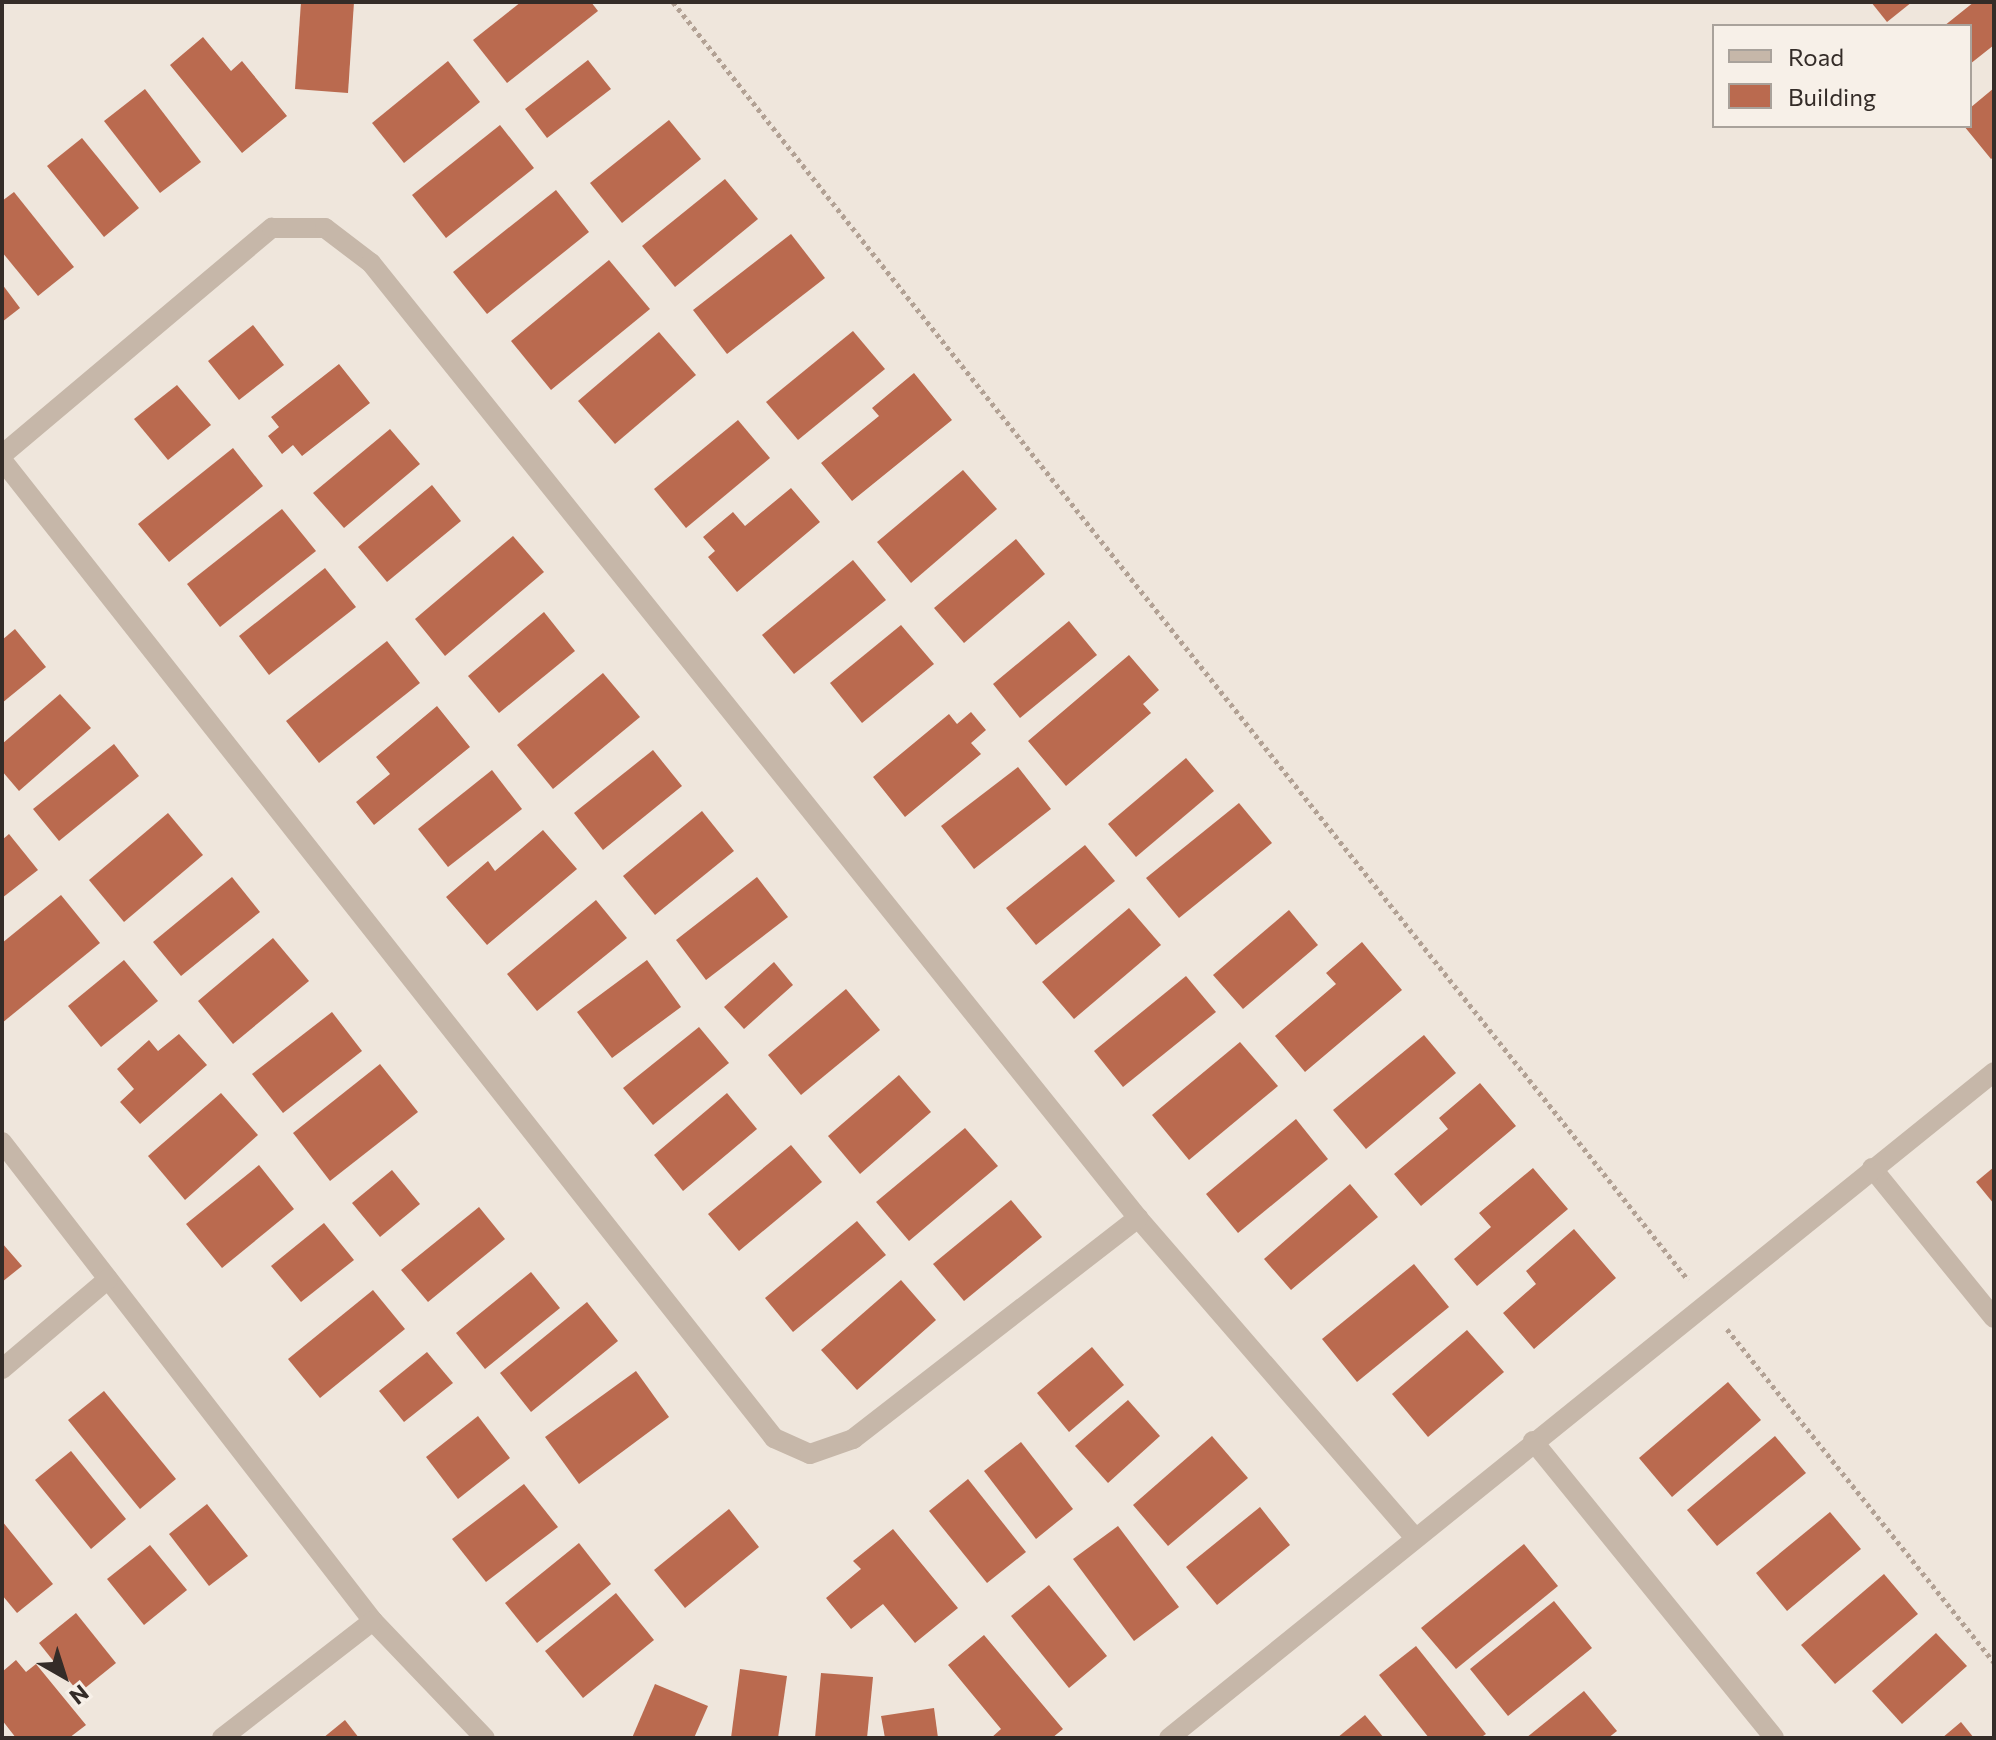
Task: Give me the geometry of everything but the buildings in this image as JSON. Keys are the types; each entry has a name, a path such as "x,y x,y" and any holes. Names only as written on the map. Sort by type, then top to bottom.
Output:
{"street":[{"path":"1138,1218 853,1439 810,1454 774,1438 2,457 272,228 325,228 371,263 1138,1218 1414,1537"},
{"path":"1169,1738 1704,1300 1994,1072"},
{"path":"2,1142 373,1621 485,1738"},
{"path":"1872,1168 1994,1318"},
{"path":"2,1369 108,1279"},
{"path":"1533,1441 1774,1738"},
{"path":"222,1738 373,1621"}],"path":[{"path":"673,2 1994,1662"}]}
